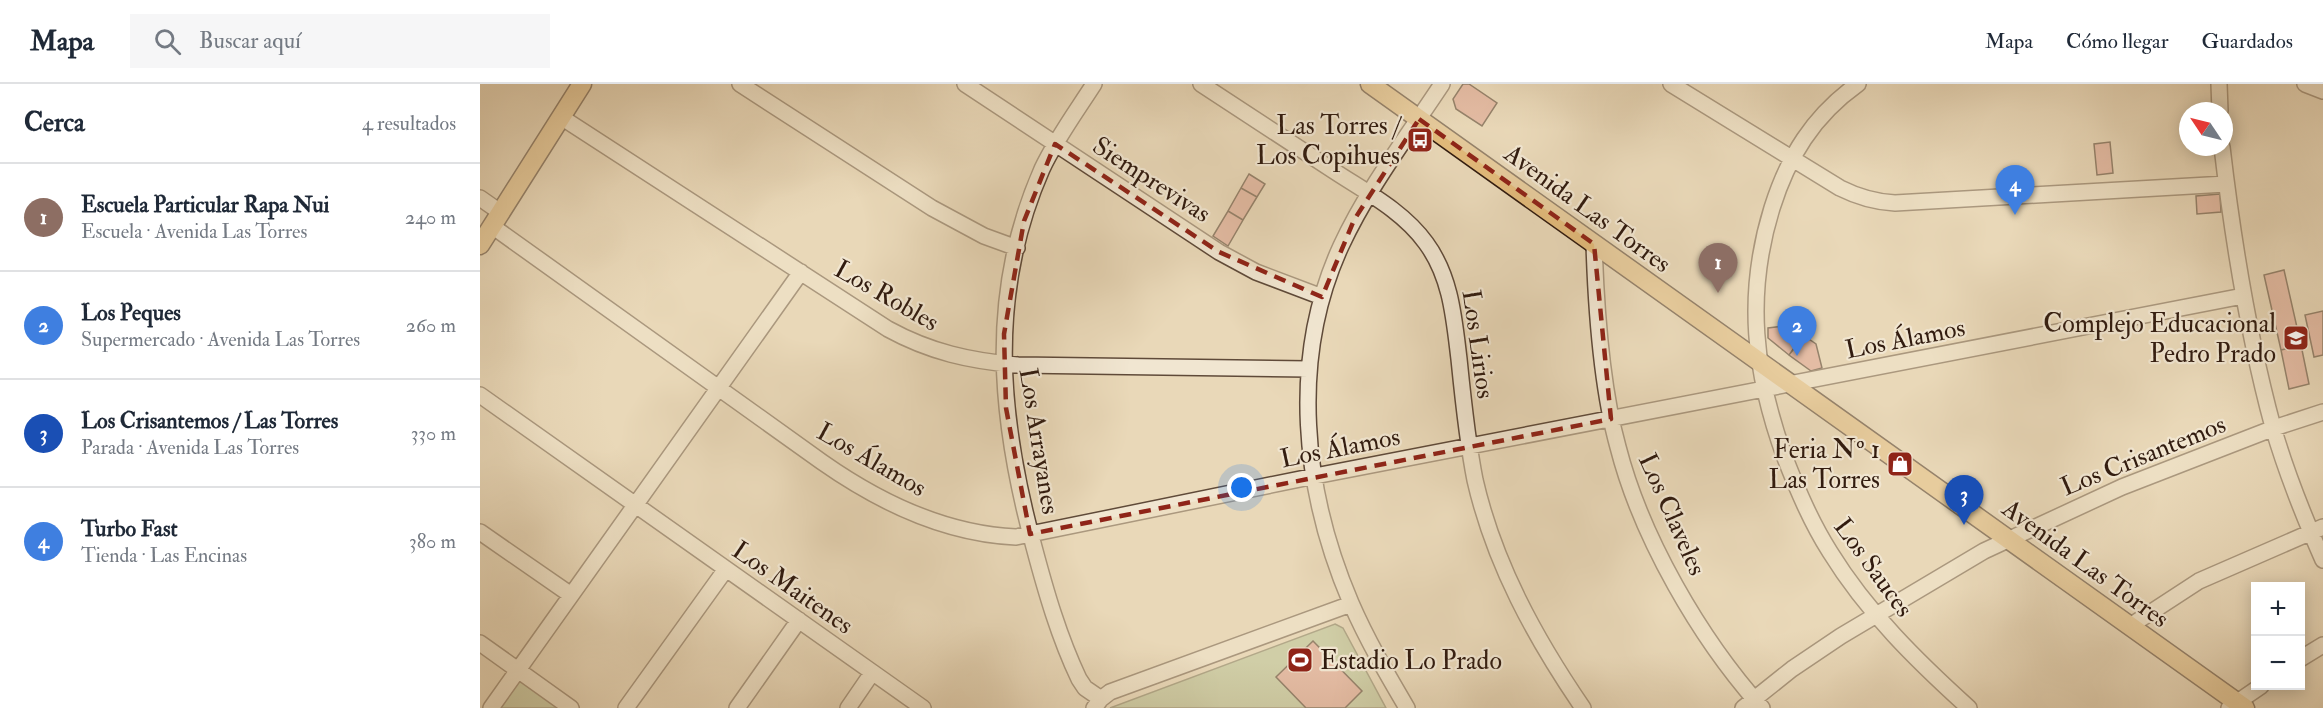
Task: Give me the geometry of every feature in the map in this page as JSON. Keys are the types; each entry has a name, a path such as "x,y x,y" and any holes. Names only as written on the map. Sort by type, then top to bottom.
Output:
{"main road":[{"path":"480,244 582,84"},
{"name":"Avenida Las Torres","path":"1370,84 2009,539 2237,706"}],"street":[{"path":"740,84 932,208 984,236 1017,248"},
{"name":"Siemprevivas","path":"965,84 1219,252 1256,272 1322,297"},
{"name":"Los Arrayanes","path":"1094,84 1055,144 1032,194 1017,248 1007,303 1003,364 1012,451 1030,534 1046,592 1071,661 1082,684 1097,704"},
{"name":"Los Lirios","path":"1201,84 1369,194 1412,225 1427,244 1441,268 1452,309 1469,446 1486,522 1507,576 1540,639 1583,708"},
{"path":"1407,708 1351,604 1330,544 1315,476 1308,422 1309,369 1313,333 1322,297 1340,248 1369,194 1442,84"},
{"path":"1671,84 1852,194 1885,202 2226,184"},
{"name":"Los Sauces","path":"1858,84 1823,113 1801,141 1791,158 1768,221 1758,269 1755,322 1764,390 1780,442 1808,513 1830,553 1876,615 1917,659 1969,708"},
{"path":"2219,84 2220,102"},
{"path":"2305,84 2323,91"},
{"name":"Los Robles","path":"561,117 888,328 921,345 959,358 1003,364 1309,369"},
{"path":"2223,156 2244,296 2274,428 2317,530 2323,560"},
{"name":"Los Álamos","path":"480,198 496,219 719,388 837,472 899,506 949,526 987,535 1016,537 1315,476 2244,296"},
{"name":"Los Claveles","path":"1594,244 1596,289 1611,419 1626,477 1653,542 1691,610 1753,705"},
{"path":"491,708 801,272"},
{"name":"Los Maitenes","path":"480,395 923,708"},
{"name":"Los Crisantemos","path":"1753,705 1792,669 1876,615 1984,551 2122,487 2323,411"},
{"path":"2130,626 2199,581 2317,530"},
{"path":"480,532 571,596"},
{"path":"626,708 726,569"},
{"path":"1097,704 1110,692 1351,604"},
{"path":"737,708 799,620"},
{"path":"480,644 571,708"},
{"path":"2305,656 2323,645"},
{"path":"848,708 872,672"},
{"path":"2237,706 2256,690"}],"highlighted area":[{"path":"1419,119 1594,244 1611,419 1030,534 1006,408 1004,334 1024,221 1055,144 1219,252 1322,297 1354,220"}],"green space":[{"name":"Estadio Lo Prado","path":"1335,624 1343,628 1386,708 1110,708"},
{"path":"520,680 566,708 500,708"}],"building":[{"path":"1463,84 1469,84 1497,103 1482,126 1456,109 1453,99"},
{"path":"2110,142 2113,173 2097,175 2094,144"},
{"path":"1249,174 1265,184 1257,197 1241,188"},
{"path":"1241,188 1257,197 1243,220 1228,211"},
{"path":"2220,194 2221,212 2197,214 2196,196"},
{"path":"1228,211 1243,220 1228,246 1213,236"},
{"path":"2284,270 2301,345 2281,350 2264,275"},
{"path":"2323,311 2323,355 2314,357 2305,315"},
{"path":"1785,326 1802,339 1789,355 1768,338 1768,328"},
{"path":"1803,335 1816,344 1822,368 1811,371 1789,355"},
{"path":"2301,345 2309,384 2289,389 2281,350"},
{"path":"1313,641 1362,691 1345,708 1306,708 1276,677"}],"place":[{"name":"Las Torres / Los Copihues","path":"1420,140"},
{"name":"Turbo Fast","path":"2015,215"},
{"name":"Escuela Particular Rapa Nui","path":"1718,293"},
{"name":"Complejo Educacional Pedro Prado","path":"2296,338"},
{"name":"Los Peques","path":"1797,356"},
{"name":"Feria Nº 1 Las Torres","path":"1900,464"},
{"name":"Los Crisantemos / Las Torres","path":"1964,525"},
{"name":"Estadio Lo Prado","path":"1300,660"}]}
